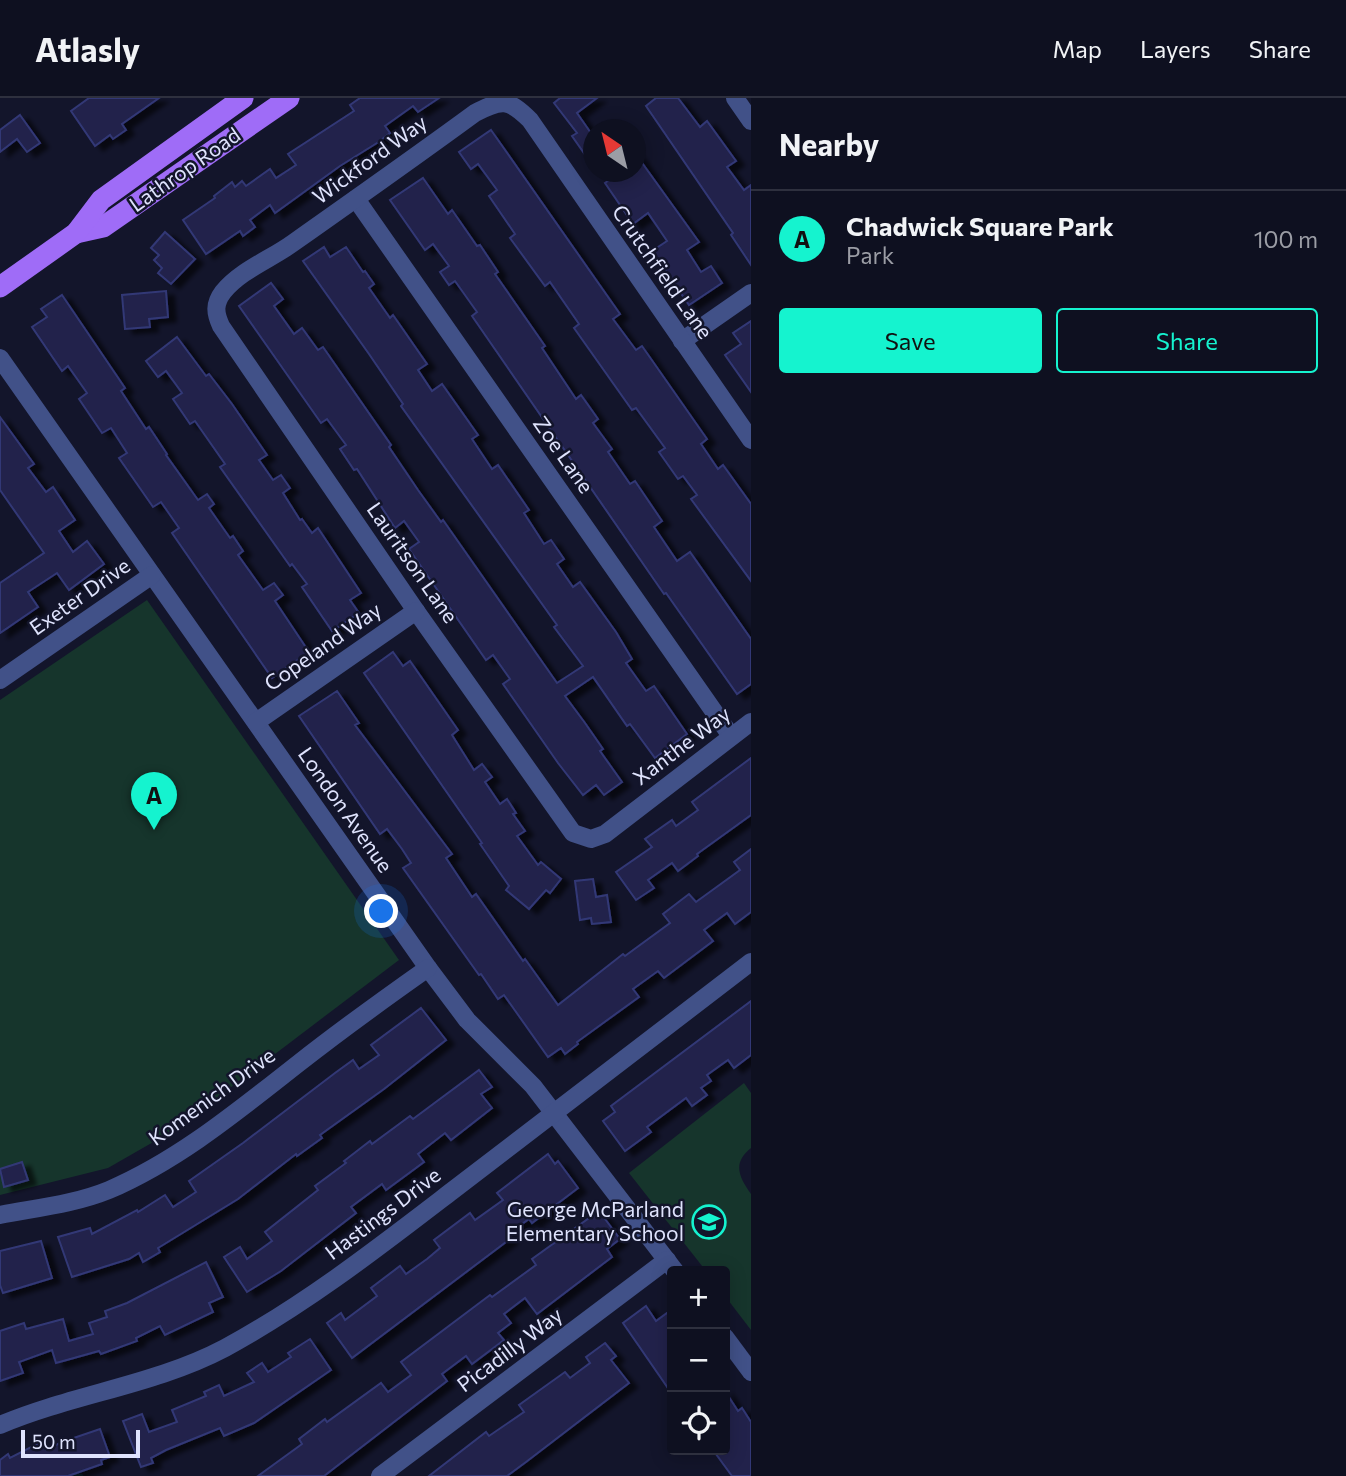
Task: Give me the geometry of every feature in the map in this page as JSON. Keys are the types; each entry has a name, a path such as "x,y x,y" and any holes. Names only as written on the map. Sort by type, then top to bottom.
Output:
{"main road":[{"name":"Lathrop Road","path":"0,287 76,233 101,200 243,98"},
{"name":"Lathrop Road","path":"76,233 103,227 289,98"}],"street":[{"path":"735,98 751,121"},
{"name":"Wickford Way","path":"265,261 475,113 492,104 505,102"},
{"name":"Crutchfield Lane","path":"505,102 516,106 530,120 751,440"},
{"name":"Zoe Lane","path":"356,199 731,736"},
{"name":"Lauritson Lane","path":"265,261 229,285 221,294 215,313 221,326 416,611 573,833 591,839 606,834 640,806"},
{"path":"682,341 751,293"},
{"name":"London Avenue","path":"0,358 428,968 467,1020 533,1086 671,1266"},
{"name":"Exeter Drive","path":"0,680 152,575"},
{"name":"Copeland Way","path":"256,722 416,611"},
{"name":"Xanthe Way","path":"640,806 751,722"},
{"name":"Hastings Drive","path":"0,1425 35,1410 129,1385 186,1366 223,1349 288,1312 554,1114 751,962"},
{"name":"Komenich Drive","path":"0,1215 69,1202 107,1191 146,1172 215,1128 347,1025 428,968"},
{"name":"Picadilly Way","path":"380,1476 667,1269"},
{"path":"730,1344 751,1372"}],"green space":[{"path":"147,600 399,960 176,1129 108,1168 0,1195 0,700"},
{"name":"George McParland Elementary School","path":"744,1083 751,1093 751,1148 741,1159 739,1170 751,1194 751,1330 730,1303 730,1266 702,1266 629,1173"}],"building":[{"path":"89,98 159,98 122,124 126,130 113,139 110,135 95,146 71,111"},
{"path":"360,98 439,98 418,112 413,106 385,126 390,133 377,143 275,213 270,205 250,220 255,227 243,236 240,231 206,254 183,220 215,198 214,196 232,182 235,187 242,181 246,186 270,169 276,178 296,165 288,154 354,111 350,105"},
{"path":"560,98 597,98 577,113 583,122 583,152 572,136 577,133 554,103"},
{"path":"656,98 678,98 700,127 707,121 736,161 727,167 744,190 751,185 751,265 731,235 733,233 646,106"},
{"path":"20,115 40,143 27,152 17,139 0,152 0,130"},
{"path":"491,130 620,314 613,319 636,350 642,346 707,439 701,444 718,469 723,465 751,504 751,581 691,499 697,495 683,476 678,479 659,452 665,448 636,408 632,410 574,328 579,324 550,282 545,286 510,238 515,234 489,196 497,190 478,164 471,169 459,152"},
{"path":"646,168 699,242 687,250 701,272 711,266 722,283 689,305 652,251 667,241 648,213 633,224 605,183 646,182"},
{"path":"423,178 448,214 452,210 477,246 480,245 498,272 495,274 545,346 542,348 576,399 581,395 598,419 593,423 612,449 608,452 630,484 635,481 662,521 654,527 677,561 690,552 751,639 751,684 737,694 666,593 664,594 472,316 477,312 455,281 449,285 440,272 449,266 433,244 425,250 390,200"},
{"path":"165,232 195,259 171,284 158,273 162,268 154,260 159,255 151,248"},
{"path":"324,247 330,257 346,247 363,272 365,271 374,284 369,288 390,318 393,315 427,364 418,370 432,391 442,384 478,435 472,439 492,469 498,465 529,510 524,513 544,544 551,540 564,559 557,564 573,587 580,582 616,632 632,659 626,663 646,691 654,686 687,734 655,758 630,724 627,726 593,677 565,696 603,749 600,751 622,782 604,795 596,785 583,795 558,763 503,684 510,679 493,655 486,660 409,549 419,542 404,521 395,528 357,469 354,470 340,449 346,445 327,419 321,423 239,306 271,283 283,299 274,306 294,334 302,328 318,350 323,347 391,445 389,447 418,490 441,522 443,520 557,683 583,666 303,261"},
{"path":"166,291 168,317 149,319 150,327 125,329 122,295"},
{"path":"62,295 125,388 121,391 146,429 149,427 198,500 207,494 214,504 209,508 230,538 233,536 243,551 238,555 263,590 274,583 283,595 275,601 309,652 272,678 172,533 179,528 161,502 153,507 119,458 127,453 111,428 102,433 79,399 87,393 68,366 62,371 32,327 47,317 41,309"},
{"path":"751,321 751,392 725,355 741,344 733,333"},
{"path":"177,337 206,376 209,374 232,404 267,455 259,460 273,480 281,475 290,488 283,493 300,520 302,519 312,533 318,528 361,593 350,600 359,613 332,631 302,587 307,584 292,564 290,566 220,467 225,464 195,421 190,424 173,399 182,393 166,371 158,377 146,361"},
{"path":"0,417 34,464 28,468 46,492 53,487 75,520 59,531 73,552 87,541 104,564 69,590 57,573 28,592 38,607 0,633 0,583 44,553 0,490"},
{"path":"393,652 403,666 410,661 458,730 452,735 474,770 482,764 492,777 485,782 500,804 507,799 516,813 513,814 525,831 517,836 538,865 541,862 561,879 550,893 546,890 529,909 506,890 509,886 480,844 482,843 364,673"},
{"path":"337,691 359,723 355,725 452,854 446,858 472,897 476,894 558,1005 623,954 625,956 670,923 663,914 689,894 696,902 740,870 734,862 751,849 751,912 735,924 727,913 704,930 713,941 664,978 658,971 633,989 639,997 577,1042 578,1044 565,1054 561,1048 548,1057 504,995 498,999 481,974 479,975 403,868 411,863 402,849 387,829 380,834 299,716"},
{"path":"751,758 751,815 678,871 672,863 648,880 654,888 636,900 616,872 652,847 645,839 672,820 676,826 698,810 692,802"},
{"path":"593,879 596,897 607,895 611,922 592,924 591,918 580,920 575,881"},
{"path":"751,1001 751,1055 734,1068 728,1060 707,1075 711,1081 701,1088 707,1095 692,1106 686,1098 647,1127 651,1132 625,1151 603,1121 615,1112 611,1106"},
{"path":"421,1008 446,1040 320,1135 322,1138 297,1156 296,1154 238,1199 158,1248 160,1252 143,1262 139,1253 129,1259 72,1277 58,1237 90,1228 92,1234 137,1210 138,1212 165,1195 173,1207 196,1192 189,1181 335,1073 353,1060 359,1069 379,1055 371,1045"},
{"path":"479,1070 492,1087 481,1094 492,1108 451,1140 445,1133 418,1154 424,1162 386,1190 382,1184 351,1207 356,1213 281,1271 247,1292 224,1257 240,1247 247,1259 272,1241 265,1232 318,1190 315,1186 346,1163 344,1161 410,1116 413,1119"},
{"path":"548,1154 555,1164 558,1161 578,1188 532,1223 529,1219 507,1235 510,1239 352,1358 327,1323 341,1313 345,1320 377,1296 371,1288 400,1266 406,1274 427,1259 440,1248 434,1240 470,1213 475,1220 503,1200 497,1193"},
{"path":"22,1162 28,1180 4,1187 0,1169"},
{"path":"599,1211 620,1239 607,1249 612,1257 537,1314 525,1298 504,1314 511,1323 498,1333 504,1340 472,1364 466,1356 442,1374 447,1381 324,1476 258,1476 302,1444 299,1439 325,1419 327,1422 381,1383 388,1392 411,1375 401,1362 490,1295 492,1297 536,1265 532,1259"},
{"path":"41,1241 52,1278 3,1293 0,1285 0,1251"},
{"path":"206,1262 223,1297 209,1303 213,1312 165,1335 160,1326 136,1338 137,1341 101,1354 99,1351 56,1363 52,1350 19,1362 23,1373 0,1381 0,1331 24,1323 26,1329 63,1319 69,1341 93,1334 89,1323 107,1317 105,1311 127,1303"},
{"path":"646,1306 656,1321 667,1313 667,1387 623,1323"},
{"path":"310,1339 331,1370 254,1423 224,1436 220,1428 166,1450 151,1458 153,1463 141,1467 123,1421 142,1414 149,1432 177,1422 172,1410 206,1396 204,1392 219,1385 224,1396 254,1382 247,1373 262,1363 268,1372 291,1357 288,1353"},
{"path":"605,1343 616,1356 611,1360 629,1383 526,1462 507,1476 429,1476 486,1432 489,1436 524,1412 519,1405 565,1372 570,1378 590,1363 586,1357"},
{"path":"730,1399 738,1411 742,1408 751,1422 751,1476 732,1476 717,1455 730,1455"},
{"path":"100,1429 110,1457 101,1460 102,1464 68,1476 0,1476 0,1460 8,1454 10,1458 41,1442 46,1450"}],"waterway":[{"path":"68,1474 81,1476"}],"place":[{"name":"Chadwick Square Park","path":"154,830"},
{"name":"George McParland Elementary School","path":"709,1222"}]}
